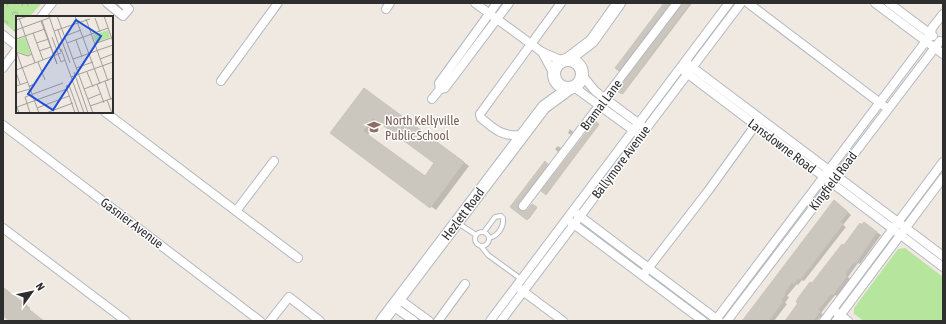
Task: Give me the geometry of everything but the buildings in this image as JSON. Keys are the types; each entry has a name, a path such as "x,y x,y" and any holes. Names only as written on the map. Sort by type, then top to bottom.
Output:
{"main road":[{"path":"592,41 579,84 572,88 560,86 554,76 555,67 592,41 620,3"},
{"path":"565,60 578,64 582,74"},
{"name":"Hezlett Road","path":"544,107 554,76"},
{"name":"Hezlett Road","path":"382,321 544,107 572,88"}],"street":[{"path":"42,16 52,3"},
{"path":"107,3 123,16 129,9 122,3"},
{"path":"221,81 278,3"},
{"path":"475,3 542,52 565,60"},
{"path":"440,89 439,82 497,3"},
{"path":"432,99 440,89 445,88 509,3"},
{"path":"522,135 506,135 482,119 480,114 561,3"},
{"name":"Bramal Lane","path":"523,206 677,3"},
{"name":"Ballymore Avenue","path":"577,214 639,123 729,3"},
{"name":"Ballymore Avenue","path":"501,321 524,292 577,214 641,136 741,3"},
{"path":"748,3 884,106"},
{"path":"875,3 939,44 943,54"},
{"path":"889,3 929,38"},
{"name":"Kingfield Road","path":"727,321 837,176 929,38 932,28 943,14"},
{"path":"3,35 16,45"},
{"name":"Kingfield Road","path":"717,320 830,170 939,44"},
{"path":"3,68 16,50"},
{"path":"542,52 554,76"},
{"name":"Lansdowne Road","path":"682,65 830,170 943,256"},
{"name":"Lansdowne Road","path":"690,71 755,126 894,229 943,268"},
{"path":"582,74 602,102 641,136"},
{"path":"572,88 602,102 646,128"},
{"path":"106,113 298,258"},
{"path":"645,272 760,119"},
{"name":"Gasnier Avenue","path":"3,125 260,321"},
{"path":"236,211 274,161"},
{"path":"824,321 943,162"},
{"path":"838,318 943,178"},
{"path":"577,214 703,321"},
{"path":"571,222 717,320"},
{"name":"Ballymore Avenue","path":"490,321 519,282 571,222"},
{"path":"3,228 126,321"},
{"path":"519,282 524,292 563,321"},
{"path":"438,321 465,284"},
{"path":"270,321 289,297 320,321"},
{"path":"396,302 414,321"},
{"path":"396,302 429,321"},
{"path":"832,310 838,318 848,321"}],"lane":[{"path":"476,235 480,232 484,232 495,217 501,216 503,218 502,226 495,236 489,238"},
{"path":"456,222 476,235"},
{"path":"484,232 489,238"},
{"path":"476,235 475,242 519,282"},
{"path":"481,246 487,244 489,238"}],"green space":[{"path":"3,3 42,3 30,16 16,16 15,32 3,22"},
{"path":"905,248 943,277 943,321 864,321 854,314 854,308 898,249"}],"place":[{"name":"North Kellyville Public School","path":"374,127"}]}
